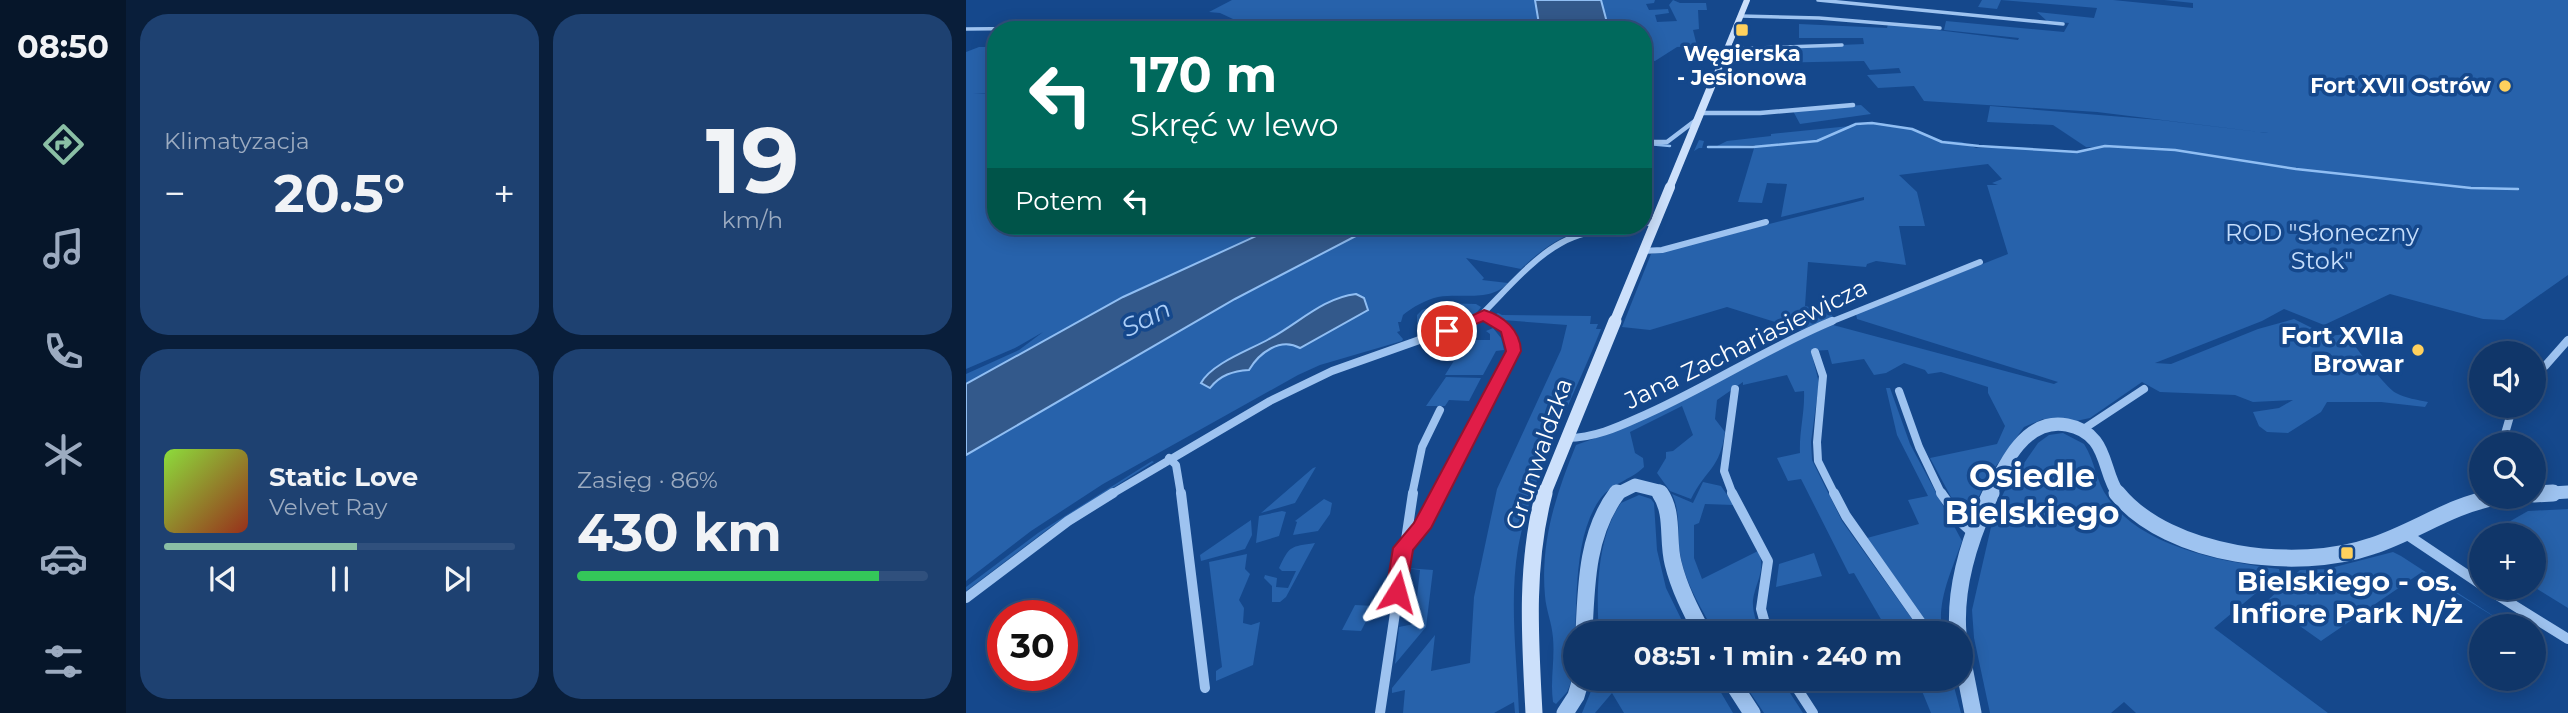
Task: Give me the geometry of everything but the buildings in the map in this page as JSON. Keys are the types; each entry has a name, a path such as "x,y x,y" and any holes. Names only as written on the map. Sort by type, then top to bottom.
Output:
{"main road":[{"name":"Grunwaldzka","path":"1652,217 1701,115 1747,0"},
{"name":"Grunwaldzka","path":"1534,713 1528,611 1530,549 1544,493 1642,251 1646,235"}],"street":[{"path":"1818,0 2063,24"},
{"path":"1741,16 1819,18 1940,28"},
{"path":"966,29 987,29"},
{"path":"1728,49 1842,45"},
{"path":"1652,142 1668,142 1701,115 1853,105"},
{"path":"1642,251 1662,250 1766,222"},
{"path":"966,598 1068,521 1169,458 1270,401 1332,371 1484,315 1538,260 1559,243 1576,235"},
{"name":"Jana Zachariasiewicza","path":"1566,438 1596,435 1632,421 1803,333 1980,262"},
{"path":"1403,548 1421,528 1512,356 1513,341 1507,329 1484,315"},
{"path":"2546,365 2568,340"},
{"path":"1815,352 1823,376 1817,442 1818,461 1846,516 1920,621"},
{"path":"1735,389 1724,471 1727,484 1768,561 1761,609 1764,621"},
{"path":"2082,430 2144,389"},
{"path":"1899,391 1915,438 1956,518 1965,529 1974,534"},
{"path":"1380,713 1403,548 1422,447 1440,410"},
{"path":"1958,621 1959,591 1974,534 1992,489 2029,435 2037,428 2053,424 2082,430 2099,445 2112,482 2127,505 2156,525 2199,543 2257,555 2307,558 2347,553 2387,541 2457,506 2469,503"},
{"path":"1169,458 1176,465 1179,480 1205,688"},
{"path":"1585,621 1587,570 1596,529 1607,503 1613,496 1638,486 1659,491 1667,504 1672,562 1697,621"},
{"path":"2546,493 2568,492"},
{"path":"2403,532 2469,576"},
{"path":"2505,600 2568,639"},
{"path":"1565,713 1577,691"},
{"path":"1738,691 1752,713"},
{"path":"1799,691 1813,713"},
{"path":"1969,691 1973,713"}],"green space":[{"path":"1232,0 1535,0 1538,21 1273,21 1233,19 1220,13 1209,12"},
{"path":"1601,0 1655,0 1654,3 1646,4 1649,10 1668,9 1669,13 1655,15 1657,22 1677,21 1669,5 1673,0 1680,3 1706,3 1707,10 1698,10 1699,29 1693,30 1697,46 1677,47 1655,61 1652,61 1652,21 1607,21"},
{"path":"1982,0 2001,0 1997,9 1978,7"},
{"name":"ROD \"Słoneczny Stok\"","path":"2001,0 2113,0 2193,8 2193,3 2164,0 2568,0 2568,275 2504,320 2483,319 2390,294 2324,325 2284,309 2262,321 2155,363 2171,364 2258,329 2294,319 2328,336 2347,334 2391,390 2428,402 2425,407 2381,402 2327,402 2321,412 2288,433 2267,432 2259,426 2253,412 2279,408 2293,400 2253,402 2235,395 2160,392 2142,382 2090,418 2076,421 2043,419 2024,427 1991,473 1965,523 1930,458 1997,444 2005,426 1988,393 1988,387 1941,372 1928,374 1925,370 1904,363 1886,373 1874,375 1864,359 1832,364 1828,350 1811,351 1819,383 1811,442 1812,460 1842,521 1913,621 1882,621 1854,573 1849,574 1801,479 1788,481 1777,458 1800,453 1804,391 1795,392 1787,375 1743,385 1743,382 1717,400 1715,419 1725,432 1723,444 1716,462 1691,499 1670,491 1657,473 1666,458 1666,452 1673,451 1693,435 1682,406 1630,432 1635,453 1643,458 1644,467 1605,494 1590,518 1579,562 1576,621 1563,621 1563,691 1567,691 1556,704 1552,694 1553,646 1545,596 1545,557 1556,500 1576,445 1601,436 1779,347 1833,325 2054,384 2058,382 1857,319 1856,314 2008,254 1987,185 1998,185 1992,183 2002,179 1988,164 1899,175 1917,192 1925,226 1899,226 1906,265 1876,261 1866,267 1808,262 1805,306 1831,312 1832,317 1801,330 1727,307 1650,330 1622,327 1651,254 1864,200 1864,197 1781,217 1787,184 1767,183 1762,203 1738,202 1755,145 1716,147 1727,141 1771,134 1880,123 1913,129 1938,140 1962,142 1976,148 2014,147 2077,152 2100,147 2086,147 2053,125 1987,122 1990,106 2160,120 2268,133 2097,112 1924,101 1914,86 1878,88 1867,75 1901,73 1899,68 1870,70 1864,61 1765,63 1763,56 1795,54 1793,47 1864,44 1863,38 1799,38 1799,24 1887,28 1888,24 2018,40 2019,38 1944,30 1946,21 2064,32 2069,23 2047,21 2037,12 2094,18 2097,8"},
{"path":"987,47 987,93 973,94 987,94 987,235 1258,235 1123,297 966,384 966,374 1019,350 1043,332 1015,348 966,369 966,52"},
{"path":"1861,105 1871,114 1800,124 1793,111"},
{"path":"1699,140 1704,141 1702,148 1694,151"},
{"path":"1358,235 1569,235 1556,241 1521,269 1466,258 1484,278 1482,280 1508,283 1493,293 1438,297 1419,304 1398,322 1400,331 1397,332 1402,341 1320,365 1298,375 1103,484 1031,531 966,581 966,455 1235,299","holes":["1356,294 1364,298 1292,343 1275,346 1257,356 1249,370 1234,371 1216,380 1205,376 1331,302"]},
{"path":"1441,303 1476,304 1481,307 1469,319 1451,327 1433,329 1417,324 1417,315 1422,310"},
{"path":"1496,314 1591,316 1590,324 1598,324 1596,329 1601,329 1543,464 1524,520 1518,548 1514,610 1519,713 1515,713 1514,702 1494,713 1403,713 1405,690 1392,693 1392,688 1435,635 1431,671 1470,663 1474,597 1497,489 1561,350 1567,325 1502,320"},
{"path":"1493,328 1501,338 1504,350 1496,351 1483,375 1445,375 1467,340 1490,340 1490,334 1486,331"},
{"path":"1446,377 1481,378 1469,401 1449,400 1445,406 1426,406"},
{"path":"1886,388 1890,388 1910,444 1962,541 1943,597 1941,621 1926,621 1867,538 1919,524 1908,500 1928,496 1897,435"},
{"path":"2063,433 2084,444 2108,498 2123,515 2141,529 2163,541 2210,557 2279,569 2280,573 2214,628 2328,713 2136,713 2124,702 2111,713 1990,713 1974,638 1972,610 1994,514 2004,492 2038,443 2049,435"},
{"path":"1154,462 1052,526 966,591 966,587 1038,533"},
{"path":"1316,467 1295,503 1261,513 1313,468"},
{"path":"1703,482 1721,486 1734,505 1705,504 1699,523 1694,525 1694,558 1702,579 1758,551 1761,570 1753,604 1756,621 1708,621 1695,598 1681,559 1677,510 1672,494 1693,503"},
{"path":"1639,495 1651,499 1654,503 1657,550 1666,588 1682,621 1599,621 1598,583 1603,549 1607,532 1621,503"},
{"path":"1324,499 1332,503 1330,514 1318,531 1293,535 1297,522 1295,521"},
{"path":"2568,509 2568,608 2546,594 2546,523 2507,523 2528,511"},
{"path":"1286,512 1279,536 1256,543 1259,516"},
{"path":"1251,520 1252,535 1245,549 1201,561 1200,555"},
{"path":"1315,543 1286,597 1280,602 1272,602 1272,586 1264,578 1265,575 1277,578 1276,587 1288,588 1296,571 1282,571 1279,568 1286,555 1292,548"},
{"path":"2393,552 2490,614 2422,572 2321,641 2266,602 2300,570 2327,569"},
{"path":"1814,553 1822,576 1776,587 1779,564"},
{"path":"1247,554 1245,569 1250,574 1239,600 1244,608 1243,623 1251,625 1260,622 1253,665 1216,681 1216,671 1222,667 1209,562"},
{"path":"1406,568 1433,570 1426,627 1395,664 1399,627 1414,624 1420,570"},
{"path":"1355,605 1374,606 1361,631 1342,630"},
{"path":"1591,691 1720,691 1733,713 1624,713 1612,693 1595,713 1582,713"},
{"path":"1749,691 1789,691 1803,713 1764,713"},
{"path":"1922,691 1955,691 1961,713 1931,713"}],"water":[{"path":"1535,0 1601,0 1607,21 1538,21"},
{"name":"San","path":"1258,235 1358,235 1235,299 966,455 966,384 1123,297"},
{"path":"1356,294 1364,298 1368,310 1300,348 1285,344 1271,348 1258,358 1249,370 1227,374 1210,388 1201,383 1222,363 1280,333 1321,306"}],"waterway":[{"path":"1708,147 1753,147 1817,141 1856,124 1872,123 1912,129 1942,142 1979,146 2077,152 2105,146 2175,150 2296,169 2471,188 2518,189"},
{"path":"1652,144 1670,146"}],"place":[{"name":"Węgierska - Jesionowa","path":"1742,30"},
{"name":"Fort XVII Ostrów","path":"2505,86"},
{"name":"Fort XVIIa Browar","path":"2418,350"},
{"name":"Bielskiego - os. Infiore Park N/Ż","path":"2347,553"}],"district":[{"name":"Osiedle Bielskiego","path":"2032,494"}],"route":[{"path":"1397,592 1403,548 1421,528 1442,491 1514,351 1507,329 1484,315 1447,331"}]}
